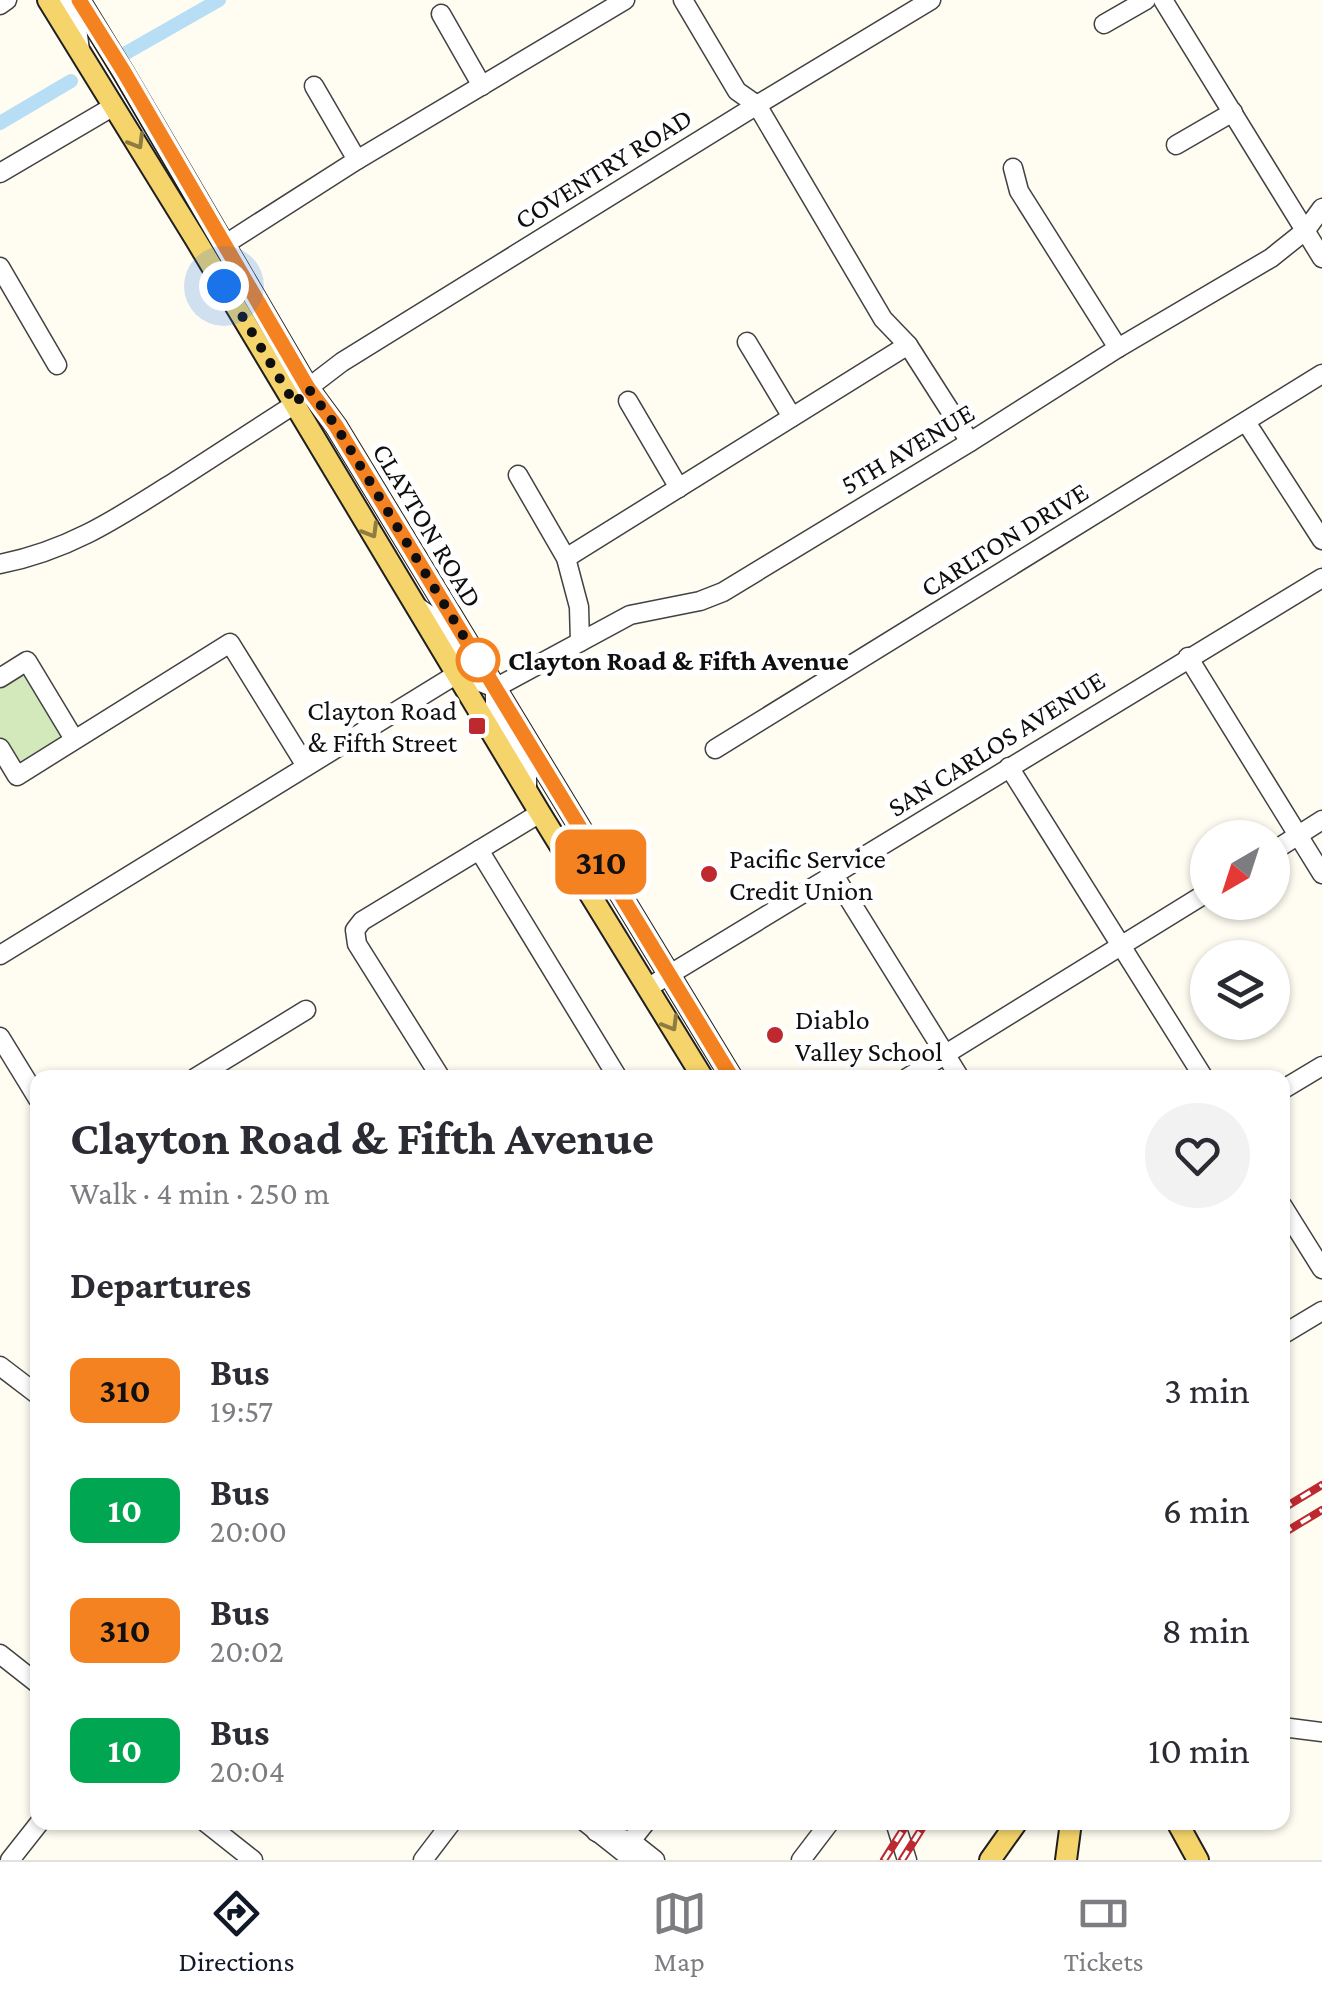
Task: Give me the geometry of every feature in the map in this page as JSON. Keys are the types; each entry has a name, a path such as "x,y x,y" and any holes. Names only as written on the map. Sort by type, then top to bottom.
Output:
{"main road":[{"name":"CLAYTON ROAD","path":"48,0 302,396 336,426 727,1070"},
{"name":"CLAYTON ROAD","path":"78,0 224,245 416,606 698,1070"},
{"path":"990,1860 1011,1830"},
{"path":"1066,1860 1070,1830"},
{"path":"1181,1830 1198,1860"}],"street":[{"path":"0,5 7,0"},
{"path":"63,0 76,21 80,50"},
{"path":"683,0 737,90 757,105 883,319 908,346 970,442"},
{"name":"COVENTRY ROAD","path":"0,564 30,558 116,519 302,396 352,356 932,0"},
{"path":"1104,24 1146,0"},
{"path":"1164,0 1322,258"},
{"path":"224,245 618,2"},
{"path":"441,14 482,86"},
{"path":"314,86 358,160"},
{"path":"0,172 114,106"},
{"path":"1176,145 1233,112"},
{"path":"1013,168 1019,191 1118,348"},
{"name":"5TH AVENUE","path":"495,688 630,615 700,601 723,592 1271,258 1306,230 1322,208"},
{"path":"0,268 58,365"},
{"path":"748,342 792,418"},
{"path":"566,558 908,346"},
{"name":"CARLTON DRIVE","path":"715,749 1322,374"},
{"path":"628,401 678,488"},
{"path":"1246,422 1322,540"},
{"path":"518,475 566,558 578,607 580,642"},
{"name":"SAN CARLOS AVENUE","path":"649,987 1322,578"},
{"path":"416,606 442,624 475,680 495,688 495,710 526,764 527,790"},
{"path":"0,748 17,776 230,643 306,766"},
{"path":"1188,657 1322,874"},
{"path":"0,678 27,662 74,739"},
{"path":"0,955 457,674"},
{"path":"1010,767 1199,1070"},
{"path":"436,1070 357,944 355,930 362,921 540,813"},
{"path":"1290,841 1322,820"},
{"path":"479,850 613,1070"},
{"path":"834,875 955,1070"},
{"path":"920,1070 1190,903"},
{"path":"208,1070 306,1010"},
{"path":"0,1037 30,1086"},
{"path":"1290,1085 1322,1066"},
{"path":"1290,1218 1322,1269"},
{"path":"1290,1330 1322,1311"},
{"path":"0,1366 30,1389"},
{"path":"0,1654 30,1678"},
{"path":"1290,1728 1322,1732"},
{"path":"11,1860 34,1830"},
{"path":"216,1830 253,1860"},
{"path":"423,1860 446,1830"},
{"path":"595,1830 654,1860"},
{"path":"801,1860 824,1830"},
{"path":"898,1830 907,1860"}],"green space":[{"path":"27,661 74,739 17,776 0,748 0,678"}],"waterway":[{"path":"126,53 219,0"},
{"path":"0,123 71,81"}],"railway":[{"path":"1290,1504 1322,1485"},
{"path":"1290,1529 1322,1510"},
{"path":"884,1860 903,1830"},
{"path":"902,1860 921,1830"}],"bus line":[{"name":"310","path":"79,0 308,388 336,426 727,1070"}],"place":[{"name":"Clayton Road & Fifth Avenue","path":"478,660"},
{"name":"Clayton Road & Fifth Street","path":"477,726"},
{"name":"Pacific Service Credit Union","path":"709,874"},
{"name":"Diablo Valley School","path":"775,1035"}],"route":[{"path":"224,286 295,404 308,388 336,426 478,660"}]}
